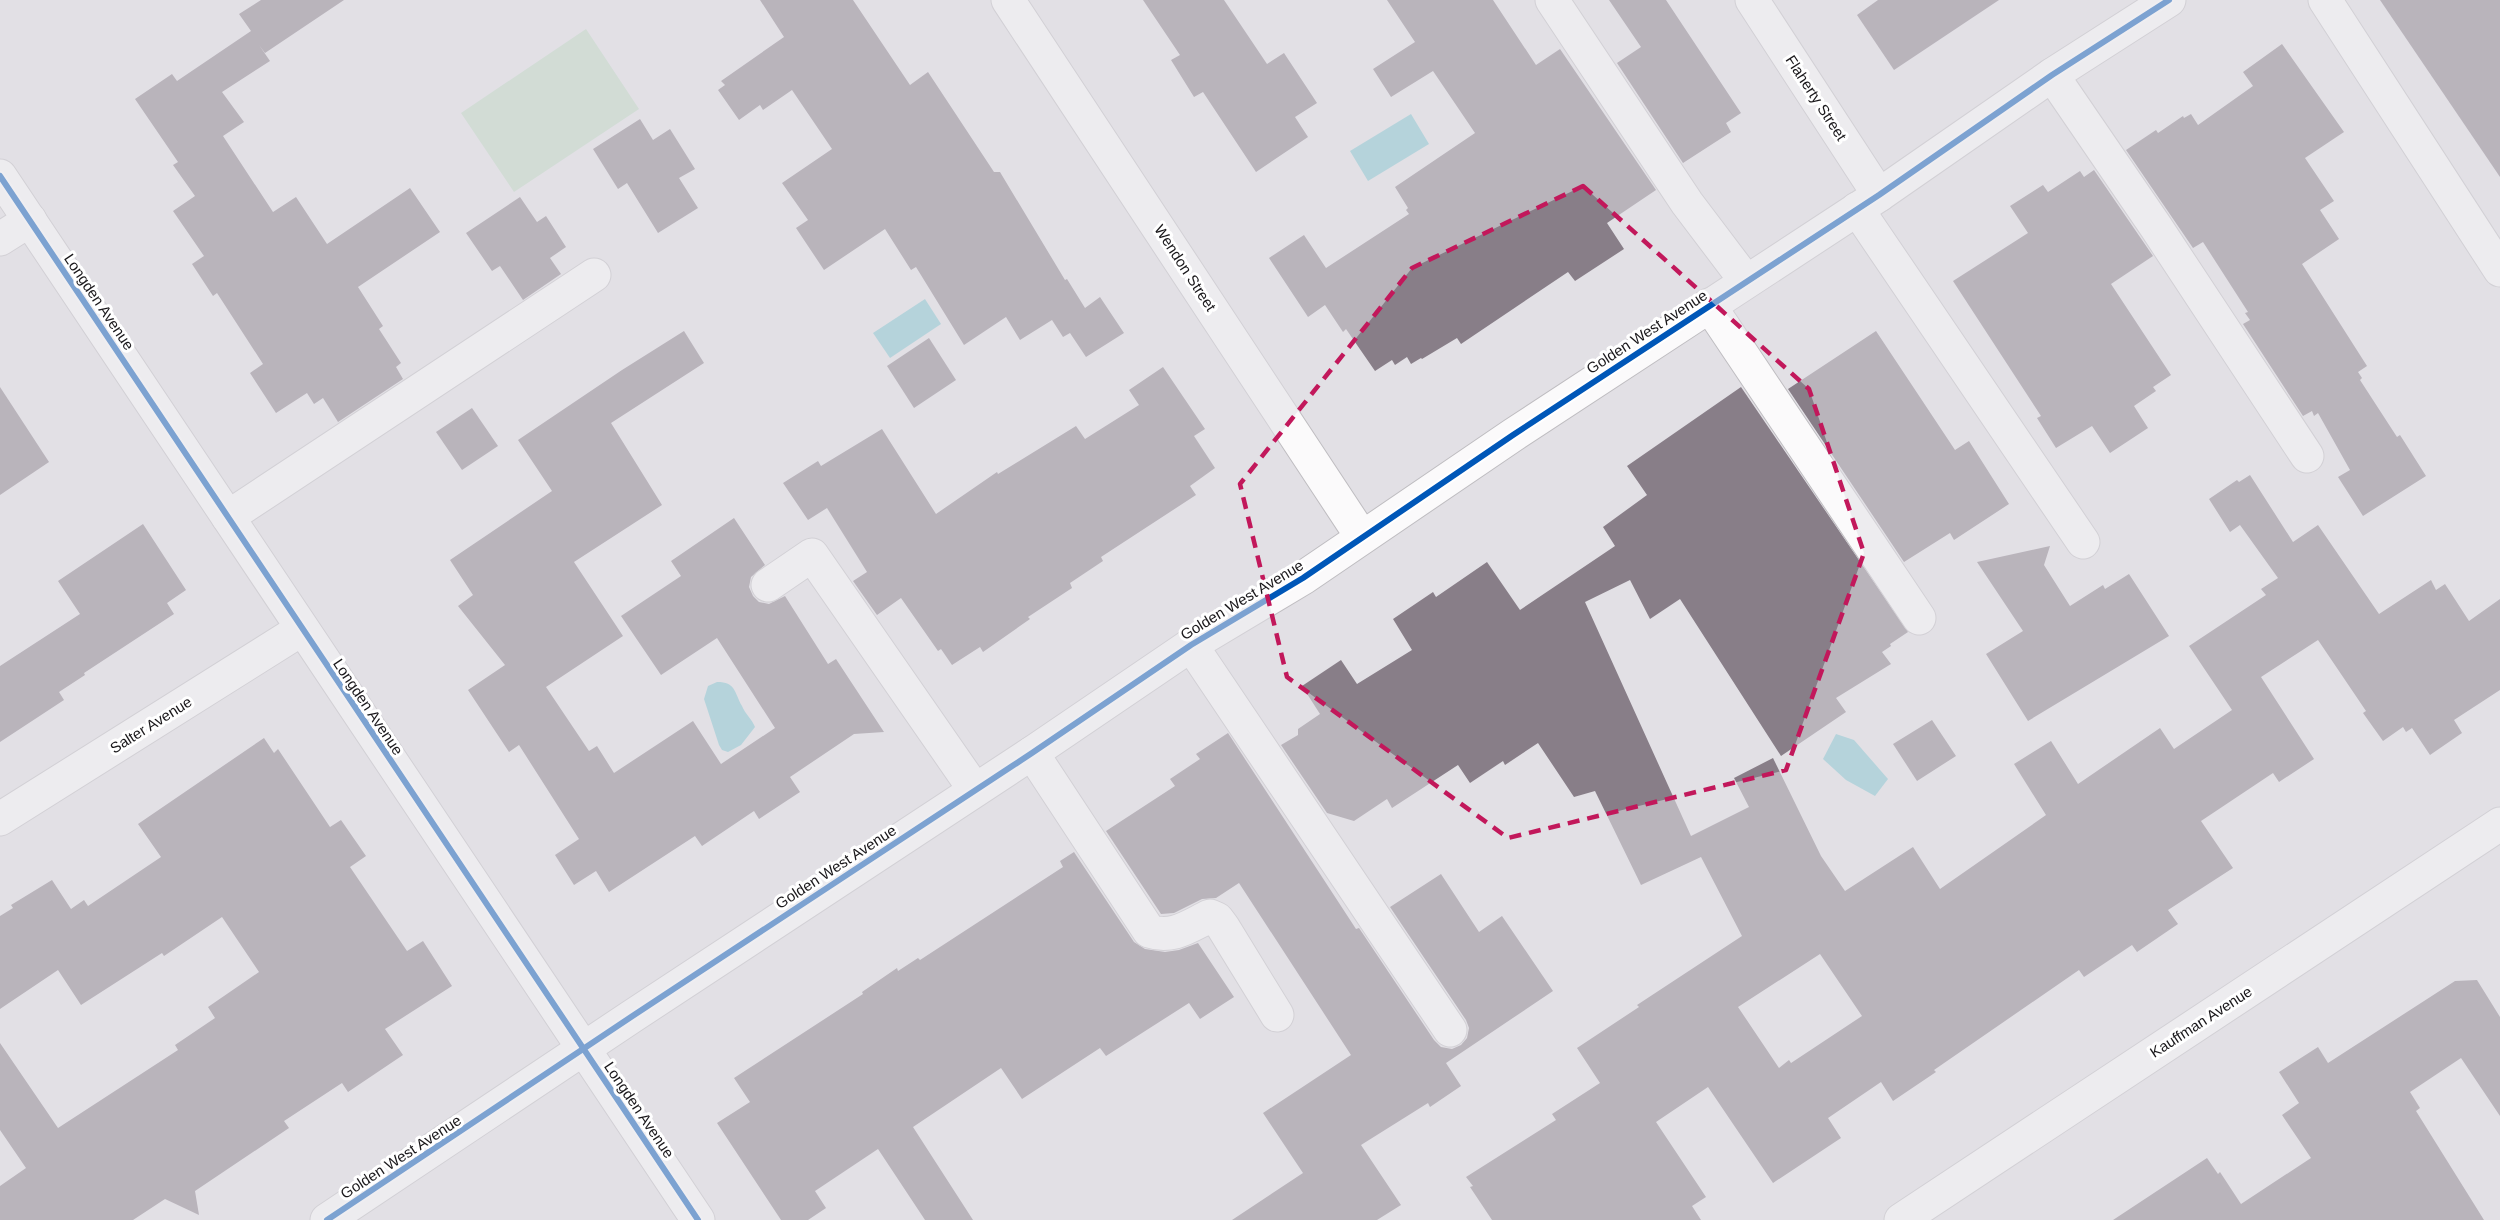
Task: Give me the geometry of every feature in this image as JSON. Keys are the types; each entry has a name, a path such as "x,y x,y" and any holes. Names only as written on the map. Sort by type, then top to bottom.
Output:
{"street":[{"name":"Wendon Street","path":"1008,0 1362,537"},
{"path":"1552,0 1687,203 1746,281"},
{"name":"Flaherty Street","path":"1752,0 1868,202 2083,542"},
{"name":"Golden West Avenue","path":"327,1220 1032,753 1191,645 1303,578 1709,305 1868,202 2052,75 2169,0"},
{"path":"2325,0 2500,270"},
{"path":"2052,75 2150,218 2307,456"},
{"name":"Longden Avenue","path":"0,176 698,1220"},
{"path":"0,239 30,220"},
{"path":"228,517 594,275"},
{"path":"1709,305 1919,618"},
{"path":"768,585 812,555 975,790"},
{"name":"Salter Avenue","path":"0,819 302,629"},
{"path":"1191,645 1450,1029"},
{"path":"1032,753 1149,931 1167,935 1210,916 1214,917 1277,1015"},
{"name":"Kauffman Avenue","path":"1901,1220 2500,824"}],"highlighted area":[{"path":"1583,186 1809,389 1864,553 1786,770 1508,838 1287,677 1240,484 1412,268"}],"green space":[{"path":"586,29 639,109 514,192 461,113"}],"water":[{"path":"1411,114 1429,144 1368,181 1350,151"},
{"path":"925,299 941,324 890,358 873,333"},
{"path":"717,682 728,684 734,689 755,727 741,745 728,752 722,750 719,745 704,699 708,686"},
{"path":"1836,734 1854,740 1888,779 1875,796 1846,780 1823,759"}],"building":[{"path":"261,0 344,0 265,53 259,45 270,61 222,92 244,122 223,136 273,212 296,197 327,244 410,188 440,232 358,287 383,326 379,329 401,363 396,367 403,379 338,422 323,398 314,404 307,393 276,413 250,373 263,364 217,293 213,296 192,264 204,256 173,211 195,196 173,165 178,162 135,99 172,74 177,81 251,31 239,14"},
{"path":"760,0 853,0 910,85 928,72 994,172 1000,172 1065,280 1067,279 1085,308 1100,297 1124,333 1086,357 1070,333 1063,337 1052,320 1020,340 1006,317 964,345 916,267 911,270 885,229 824,270 796,228 808,220 782,183 832,149 792,90 763,110 760,105 739,120 718,90 725,85 721,81 784,37"},
{"path":"1143,0 1224,0 1267,64 1284,53 1317,103 1295,117 1308,137 1256,172 1203,92 1194,97 1171,60 1180,55"},
{"path":"1387,0 1493,0 1536,65 1560,49 1656,190 1607,223 1624,249 1575,281 1568,272 1461,344 1457,338 1411,364 1407,357 1395,365 1392,360 1375,371 1346,329 1343,332 1325,305 1308,317 1269,258 1304,235 1326,268 1409,214 1406,210 1408,208 1395,187 1475,133 1433,71 1391,97 1373,69 1415,42"},
{"path":"1609,0 1666,0 1741,113 1726,123 1731,132 1683,163 1617,63 1641,47"},
{"path":"1878,0 1999,0 1894,70 1857,15"},
{"path":"2380,0 2500,0 2500,177"},
{"path":"2282,44 2344,132 2305,158 2334,201 2320,210 2339,239 2302,264 2367,366 2358,372 2362,378 2360,380 2397,437 2400,435 2426,476 2363,516 2338,477 2350,470 2318,413 2314,416 2312,411 2303,416 2243,324 2250,320 2245,313 2248,312 2203,242 2193,248 2126,150 2156,130 2158,133 2183,116 2184,118 2191,114 2198,125 2253,86 2243,72"},
{"path":"640,119 653,140 670,129 695,169 679,178 698,208 658,233 627,183 618,189 593,149"},
{"path":"2094,170 2153,256 2111,284 2171,375 2153,387 2156,391 2134,406 2148,428 2110,453 2092,426 2056,448 2037,418 2041,416 1953,281 2028,233 2010,206 2043,185 2048,192 2080,171 2084,177"},
{"path":"520,197 537,222 546,216 566,247 550,258 561,274 523,300 500,266 492,271 466,233"},
{"path":"684,331 704,363 611,423 662,505 574,562 623,636 546,687 589,751 597,746 614,773 693,721 721,764 775,728 717,638 661,675 621,616 681,576 671,561 734,518 765,565 751,577 749,587 753,596 759,602 769,604 785,596 828,664 836,659 884,732 854,734 790,777 800,792 759,819 754,811 702,846 695,836 609,892 596,871 574,885 555,855 579,839 519,745 509,752 468,690 505,665 458,606 473,595 450,560 552,491 518,440"},
{"path":"1876,331 1955,450 1969,441 2009,504 1954,540 1950,533 1904,562 1788,389"},
{"path":"929,338 956,380 914,408 887,366"},
{"path":"1163,367 1205,429 1194,436 1215,468 1190,486 1196,495 1101,557 1103,561 1070,583 1072,588 1028,617 1030,619 983,652 980,647 952,665 941,649 938,651 901,598 877,615 853,581 867,572 827,508 808,520 783,483 818,461 821,466 882,429 936,514 997,472 998,474 1076,426 1085,439 1139,405 1129,390"},
{"path":"0,387 49,462 0,495"},
{"path":"1741,387 1908,632 1882,652 1891,664 1836,698 1846,712 1781,756 1680,599 1650,619 1630,580 1585,602 1691,836 1749,807 1734,778 1773,758 1821,856 1845,891 1913,847 1940,889 2046,815 2014,764 2051,741 2078,784 2160,728 2174,749 2232,710 2189,646 2266,595 2261,589 2278,578 2240,525 2230,532 2209,499 2237,480 2239,482 2250,475 2293,542 2318,525 2379,614 2431,580 2436,590 2445,584 2469,621 2500,599 2500,690 2454,720 2462,733 2430,755 2412,728 2406,732 2403,727 2383,741 2363,713 2366,711 2318,640 2261,677 2314,759 2279,782 2273,773 2201,821 2233,868 2168,910 2178,924 2137,952 2132,945 2084,977 2079,970 1893,1101 1881,1082 1828,1118 1841,1138 1773,1183 1708,1087 1656,1122 1706,1197 1692,1206 1701,1220 1492,1220 1466,1177 1556,1120 1552,1114 1600,1083 1577,1048 1639,1007 1637,1005 1742,936 1701,857 1641,885 1595,791 1574,797 1538,743 1505,765 1503,761 1470,783 1458,765 1392,808 1387,799 1354,821 1327,813 1281,745 1298,735 1298,729 1320,714 1302,686 1341,660 1357,684 1412,650 1393,619 1433,592 1436,597 1487,562 1520,610 1615,546 1603,527 1647,495 1627,466","holes":["1820,954 1862,1016 1791,1063 1789,1060 1779,1068 1738,1007"]},
{"path":"472,408 498,446 462,470 436,432"},
{"path":"143,524 186,590 167,603 174,614 84,673 85,675 59,692 64,700 0,742 0,666 80,614 58,581"},
{"path":"2050,546 2044,565 2070,606 2103,585 2105,589 2129,574 2169,636 2028,721 1986,654 2023,631 1977,562"},
{"path":"1932,720 1956,756 1917,781 1893,744"},
{"path":"1228,733 1356,929 1359,928 1441,1047 1452,1049 1461,1045 1467,1038 1469,1028 1466,1020 1390,907 1441,874 1479,932 1502,916 1553,991 1446,1063 1461,1086 1430,1107 1428,1103 1361,1145 1401,1205 1377,1220 1232,1220 1303,1173 1263,1113 1351,1055 1239,883 1216,898 1202,899 1174,913 1161,914 1106,831 1175,786 1170,779 1200,759 1196,754"},
{"path":"264,738 274,753 278,749 330,827 341,820 366,856 350,867 407,951 423,941 452,986 385,1029 403,1055 348,1092 342,1083 284,1121 289,1128 195,1191 199,1215 165,1199 133,1220 0,1220 0,1186 26,1168 0,1130 0,1043 58,1128 178,1050 175,1045 215,1018 208,1007 259,972 222,917 164,956 162,953 81,1005 58,970 0,1009 0,916 13,908 11,905 52,880 71,909 84,900 88,906 161,857 138,824"},
{"path":"1074,852 1134,942 1145,949 1165,952 1198,943 1234,997 1200,1019 1189,1003 1106,1056 1100,1048 1022,1099 1001,1068 913,1127 973,1220 925,1220 878,1149 815,1191 826,1208 808,1220 781,1220 717,1123 750,1102 734,1078 863,994 862,992 897,968 898,971 918,958 920,960 1063,867 1060,861"},
{"path":"2477,980 2500,1017 2500,1116 2461,1058 2410,1092 2420,1108 2416,1111 2484,1220 2113,1220 2207,1158 2218,1174 2220,1172 2241,1204 2311,1158 2282,1115 2299,1103 2279,1072 2318,1047 2328,1063 2455,981"}],"cycle path":[{"path":"327,1220 1032,753 1191,645 1303,578 1513,435 1879,195 2052,75 2169,0"},
{"path":"0,176 698,1220"}]}
